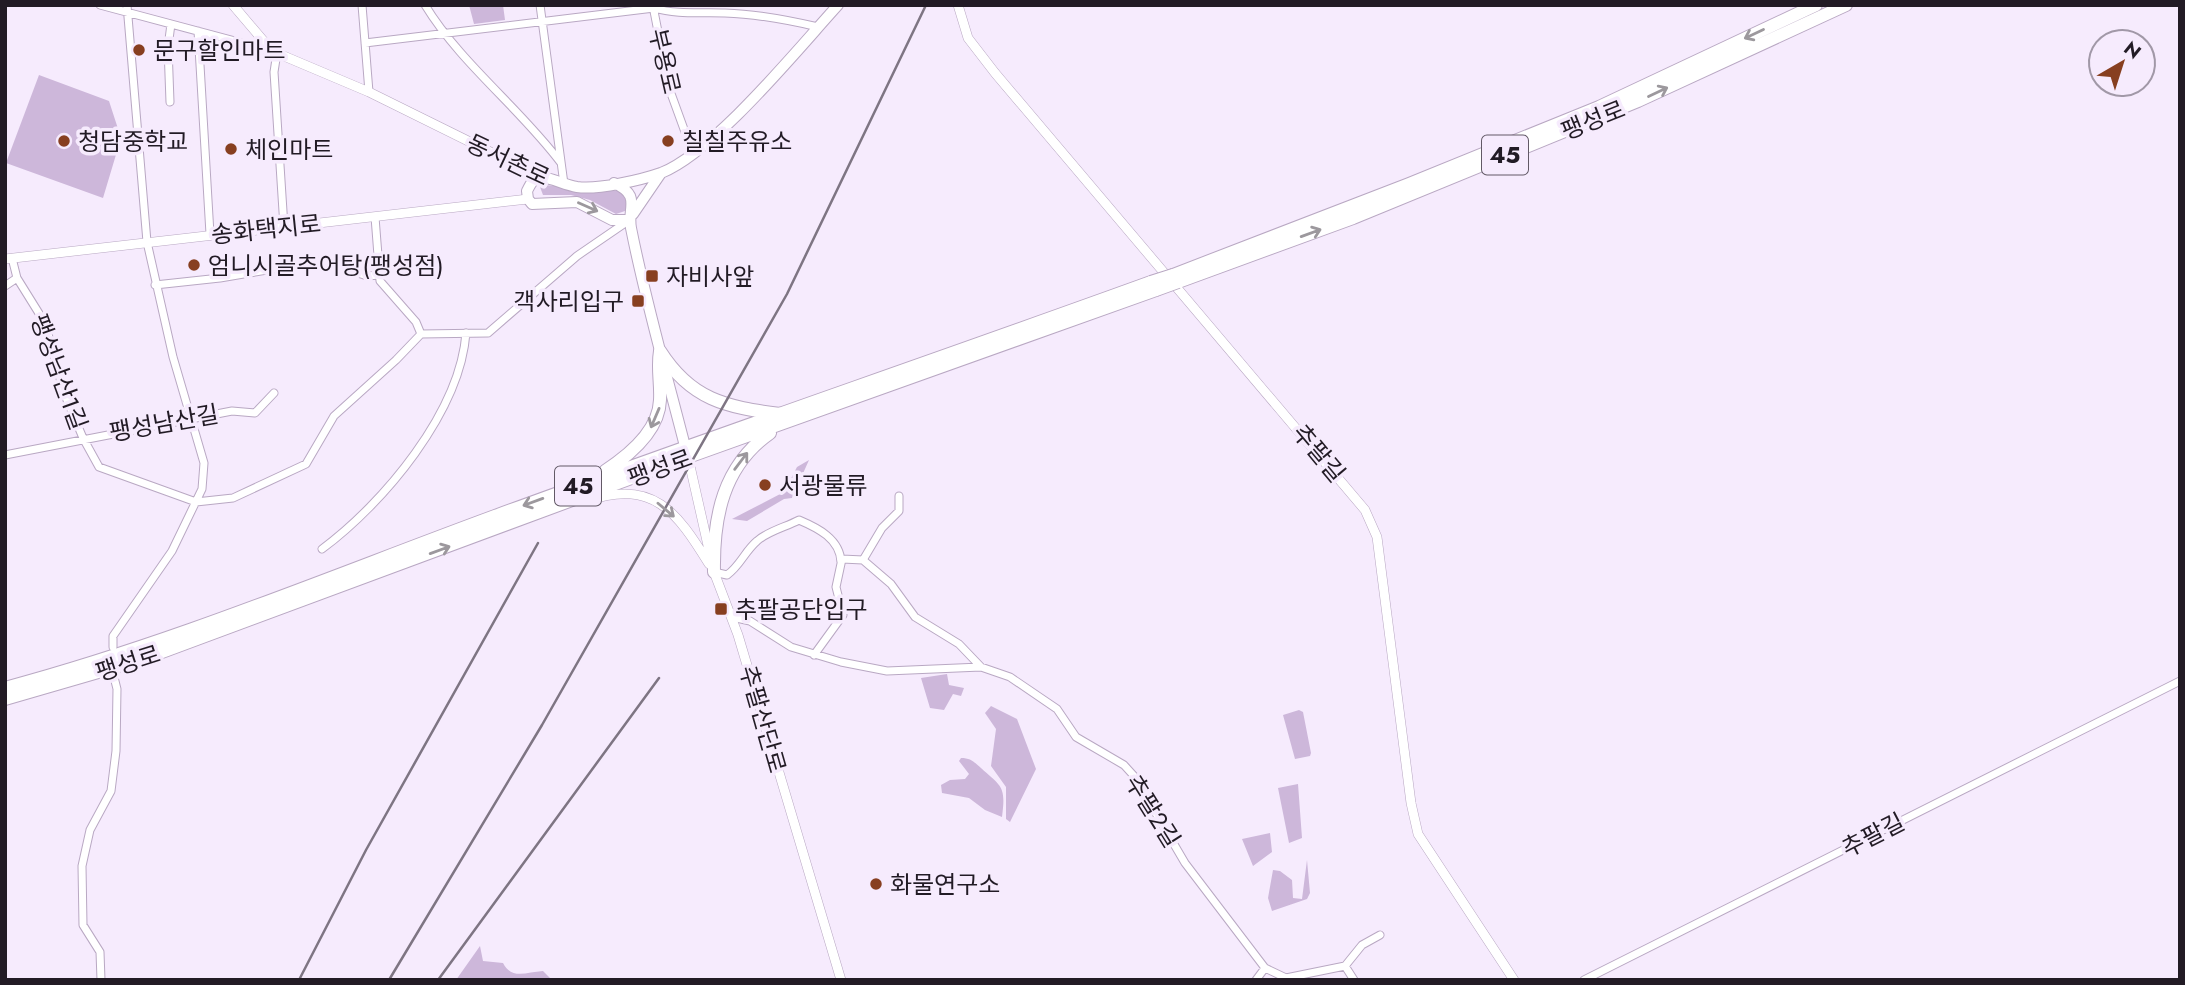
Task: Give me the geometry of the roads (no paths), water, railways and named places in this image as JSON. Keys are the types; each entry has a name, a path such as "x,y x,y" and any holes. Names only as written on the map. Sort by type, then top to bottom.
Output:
{"main road":[{"name":"동서촌로","path":"541,177 564,184 594,187 661,173 693,154 732,118 838,5"},
{"path":"1789,17 1800,5"},
{"name":"팽성로","path":"1175,278 1541,131 1789,17 1846,5"},
{"name":"팽성로","path":"5,688 140,648 1175,278 1353,218 1638,101 1822,8"},
{"path":"630,220 645,192 661,173"},
{"path":"528,199 527,191 535,178 541,177"},
{"path":"614,183 628,191 632,200 630,220 660,351 687,452"},
{"name":"송화택지로","path":"528,199 539,205 576,202 612,220 630,220"},
{"path":"660,351 684,380 710,399 727,407 782,420"},
{"path":"577,492 616,464 651,427 660,402 660,351"},
{"path":"714,572 716,521 726,485 745,454 782,420"},
{"name":"팽성로","path":"5,699 143,659 577,492"}],"street":[{"path":"100,5 127,9 171,24 272,51 276,60 274,72 284,227"},
{"name":"동서촌로","path":"233,5 272,51 369,92 541,177"},
{"path":"362,5 369,92"},
{"path":"425,5 443,32 542,138 561,163"},
{"path":"540,5 564,184"},
{"name":"추팔길","path":"958,5 968,38 995,73 1365,510 1377,537 1411,803 1418,834 1514,980"},
{"path":"365,43 653,6 671,13 726,13 788,19 818,27"},
{"name":"부용로","path":"653,6 669,88 693,154"},
{"path":"113,648 113,636 172,551 202,489 204,463 194,419 173,358 147,242 127,9"},
{"path":"170,102 168,47 171,24"},
{"path":"198,31 211,234"},
{"name":"송화택지로","path":"8,259 528,199"},
{"path":"375,218 380,281 416,322 421,334"},
{"path":"196,502 233,498 306,464 334,416 421,334 488,333 577,256 630,220"},
{"name":"팽성남산1길","path":"8,259 45,323 64,393 99,467 196,502"},
{"path":"155,285 220,278 321,261 367,276 379,275"},
{"path":"5,286 17,278"},
{"path":"322,549 341,537 392,481 446,407 466,333"},
{"name":"팽성남산길","path":"5,455 232,411 255,413 274,393"},
{"name":"추팔산단로","path":"687,452 714,572 732,618 841,980"},
{"path":"577,492 587,501 626,492 652,499 677,519 714,572 727,575 738,567 761,537 799,520 816,527 835,544 841,564"},
{"path":"863,559 882,528 899,512 899,496"},
{"path":"814,655 843,615 836,587 842,559 863,559 891,584 915,617 959,644 981,667"},
{"name":"추팔2길","path":"732,618 750,621 792,648 814,655 887,671 981,667 1010,677 1037,693 1056,709 1076,737 1124,765 1135,776 1185,863 1265,968"},
{"path":"101,980 100,952 83,925 82,866 90,830 111,791 116,751 117,689 114,677"},
{"name":"추팔길","path":"1584,980 2180,681"},
{"path":"1256,980 1265,968 1286,978 1345,966 1362,945 1380,935"},
{"path":"1345,966 1354,980"}],"railway":[{"path":"389,980 542,725 787,294 926,5"},
{"path":"299,980 366,850 538,543"},
{"path":"438,980 659,678"}],"place":[{"name":"문구할인마트","path":"139,50"},
{"name":"청담중학교","path":"64,141"},
{"name":"칠칠주유소","path":"668,141"},
{"name":"체인마트","path":"231,149"},
{"name":"엄니시골추어탕(팽성점)","path":"194,265"},
{"name":"자비사앞","path":"652,276"},
{"name":"객사리입구","path":"638,301"},
{"name":"서광물류","path":"765,485"},
{"name":"추팔공단입구","path":"721,609"},
{"name":"화물연구소","path":"876,884"}]}
